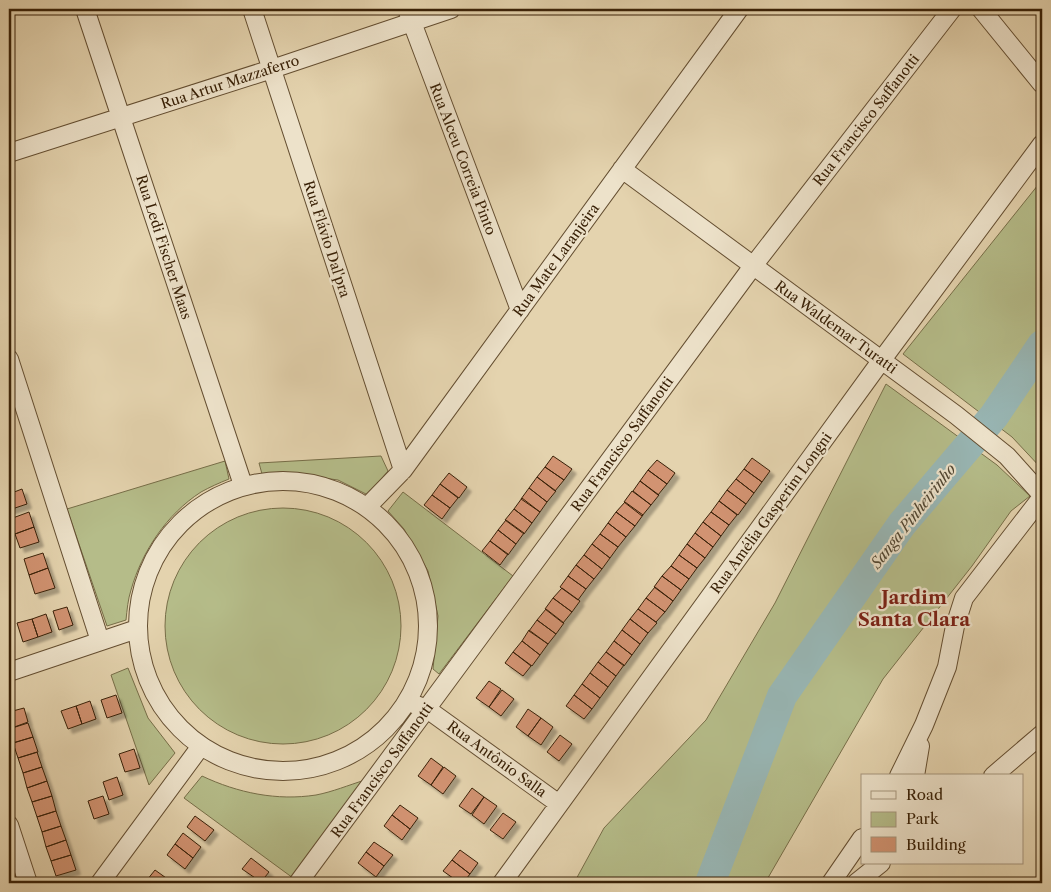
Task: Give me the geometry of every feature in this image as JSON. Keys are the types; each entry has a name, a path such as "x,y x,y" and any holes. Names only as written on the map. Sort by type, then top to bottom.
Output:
{"street":[{"name":"Rua Ledi Fischer Maas","path":"84,9 243,485"},
{"name":"Rua Flávio Dal'pra","path":"252,9 403,470"},
{"name":"Rua Artur Mazzaferro","path":"9,153 272,69 409,15 451,9"},
{"name":"Rua Mate Laranjeira","path":"367,507 403,470 739,9"},
{"name":"Rua Francisco Saffanotti","path":"298,883 753,266 952,9"},
{"path":"981,9 1042,84"},
{"name":"Rua Alceu Correia Pinto","path":"409,15 520,310"},
{"name":"Rua Amélia Gasperim Longni","path":"502,883 1042,144"},
{"name":"Rua Waldemar Turatti","path":"622,168 956,415 1007,456 1042,496"},
{"path":"9,359 100,641"},
{"path":"286,480 328,488 367,507 398,537 419,575 423,592 428,618 425,661 408,701 381,733 361,749 331,764 298,771 264,770 231,762 201,746 168,714 154,690 146,674 137,629 144,582 165,539 200,506 243,485 286,480"},
{"path":"900,774 924,725 947,667 955,626 964,598 1042,496"},
{"path":"9,672 137,629"},
{"name":"Rua Antônio Salla","path":"408,701 427,709 559,804"},
{"path":"915,774 924,725"},
{"path":"997,772 1042,734"},
{"path":"100,883 201,746"},
{"path":"9,824 15,861 28,883"},
{"path":"831,883 861,839"},
{"path":"856,883 880,864"}],"green space":[{"path":"1042,180 1042,469 1012,437 903,354"},
{"path":"886,384 997,465 1030,496 1011,511 972,566 883,679 765,883 574,883 604,828 706,720 775,603"},
{"path":"381,456 388,471 368,495 338,480 281,472 262,474 259,463"},
{"path":"225,461 229,479 201,492 177,511 167,522 149,548 136,575 129,597 126,620 107,626 67,509"},
{"path":"403,492 513,576 439,674 433,669 438,616 428,571 404,529 388,511"},
{"path":"271,508 295,508 317,513 339,522 367,542 381,560 392,581 399,603 401,626 399,649 392,671 381,692 367,710 339,730 317,739 295,744 271,744 249,739 227,730 199,710 179,682 170,660 165,638 165,614 170,592 179,570 199,542 227,522 249,513"},
{"path":"128,668 148,718 175,753 149,785 111,675"},
{"path":"202,776 244,791 287,797 322,794 365,780 293,878 184,798"}],"building":[{"path":"553,456 572,469 564,480 545,467"},
{"path":"752,458 770,471 762,482 744,469"},
{"path":"657,460 675,473 667,484 648,470"},
{"path":"545,467 564,480 555,491 537,477"},
{"path":"744,469 762,482 754,493 736,479"},
{"path":"648,470 667,484 658,495 640,481"},
{"path":"449,473 467,487 459,498 440,484"},
{"path":"537,477 556,491 547,502 529,488"},
{"path":"736,479 754,493 746,504 727,490"},
{"path":"640,481 659,495 651,505 633,491"},
{"path":"440,484 458,498 450,508 432,495"},
{"path":"529,488 547,502 540,512 521,499"},
{"path":"22,489 27,504 9,510 9,494"},
{"path":"727,490 746,504 738,515 719,501"},
{"path":"632,491 651,505 642,516 624,502"},
{"path":"432,495 450,508 442,519 424,505"},
{"path":"522,498 540,512 532,523 514,509"},
{"path":"719,501 737,515 729,525 711,512"},
{"path":"625,502 643,515 635,526 616,512"},
{"path":"514,509 532,523 524,534 505,520"},
{"path":"29,512 34,527 15,534 10,519"},
{"path":"616,512 635,526 626,537 608,523"},
{"path":"711,512 729,525 721,536 703,522"},
{"path":"506,520 524,533 516,544 498,530"},
{"path":"703,522 721,536 713,547 695,533"},
{"path":"608,523 626,537 618,547 600,534"},
{"path":"34,527 39,542 20,548 15,534"},
{"path":"498,530 516,544 508,555 490,541"},
{"path":"695,533 713,547 705,558 687,544"},
{"path":"600,534 618,547 610,558 592,544"},
{"path":"490,541 508,554 500,565 482,551"},
{"path":"592,544 610,558 602,569 584,555"},
{"path":"687,544 705,558 697,568 679,555"},
{"path":"43,553 48,568 29,575 24,559"},
{"path":"584,555 602,569 594,579 576,565"},
{"path":"679,555 697,568 689,579 671,566"},
{"path":"576,565 594,579 586,589 568,576"},
{"path":"671,566 689,579 681,590 662,576"},
{"path":"48,568 55,588 35,594 29,575"},
{"path":"568,576 586,589 578,600 560,587"},
{"path":"662,576 681,590 673,601 654,587"},
{"path":"655,587 673,601 665,612 646,598"},
{"path":"562,588 580,601 572,612 553,598"},
{"path":"553,598 572,612 563,623 545,609"},
{"path":"646,598 665,612 656,622 638,609"},
{"path":"67,607 73,625 59,630 53,611"},
{"path":"546,609 564,623 556,634 537,620"},
{"path":"638,609 657,623 648,633 630,619"},
{"path":"46,614 52,632 38,637 32,619"},
{"path":"32,619 38,637 23,642 17,623"},
{"path":"630,619 648,633 640,644 622,630"},
{"path":"537,620 556,634 548,644 529,631"},
{"path":"529,630 548,644 540,655 522,641"},
{"path":"622,630 640,644 632,655 614,641"},
{"path":"522,641 540,655 532,666 513,652"},
{"path":"614,641 632,655 624,666 606,652"},
{"path":"513,652 531,666 523,676 505,663"},
{"path":"606,652 624,665 616,676 598,662"},
{"path":"598,662 616,676 608,687 590,673"},
{"path":"590,673 608,687 600,698 582,684"},
{"path":"489,681 501,689 489,707 476,698"},
{"path":"582,684 600,698 592,709 574,695"},
{"path":"502,690 514,699 501,716 489,707"},
{"path":"116,695 122,713 107,718 101,700"},
{"path":"574,695 592,709 584,719 566,706"},
{"path":"90,701 96,719 82,724 76,706"},
{"path":"76,706 82,724 68,729 61,711"},
{"path":"24,708 28,722 9,729 9,712"},
{"path":"528,709 541,718 528,736 516,727"},
{"path":"541,718 553,727 541,745 528,736"},
{"path":"28,723 33,737 13,743 9,729"},
{"path":"560,735 572,744 559,761 547,752"},
{"path":"33,737 38,752 18,758 13,743"},
{"path":"134,749 140,768 125,772 119,754"},
{"path":"37,752 42,767 23,773 18,758"},
{"path":"431,758 443,767 431,785 418,776"},
{"path":"42,767 47,781 27,788 23,773"},
{"path":"444,767 456,776 443,794 431,785"},
{"path":"117,777 123,795 109,800 103,782"},
{"path":"47,781 52,796 32,802 27,788"},
{"path":"472,788 484,797 471,814 459,806"},
{"path":"52,796 56,811 37,817 32,802"},
{"path":"103,796 109,814 94,819 88,801"},
{"path":"484,797 497,806 484,824 472,815"},
{"path":"400,805 418,818 410,829 392,815"},
{"path":"56,811 61,826 42,832 37,817"},
{"path":"503,813 516,822 503,839 490,830"},
{"path":"392,815 410,829 402,840 384,826"},
{"path":"195,816 214,830 205,841 187,827"},
{"path":"61,826 66,840 46,847 42,832"},
{"path":"183,833 201,847 193,858 175,844"},
{"path":"66,840 71,855 51,861 46,847"},
{"path":"374,842 393,855 384,866 366,852"},
{"path":"175,844 193,858 185,869 167,855"},
{"path":"460,850 478,863 470,874 452,860"},
{"path":"366,852 384,866 376,877 358,863"},
{"path":"71,855 76,870 56,876 51,861"},
{"path":"251,858 269,872 261,882 242,869"},
{"path":"452,860 470,874 463,883 460,883 443,871"},
{"path":"155,870 173,883 151,883 147,880"}],"waterway":[{"name":"Sanga Pinheirinho","path":"710,883 782,696 902,524 994,416 1042,345"}],"district":[{"name":"Jardim Santa Clara","path":"914,608"}]}
